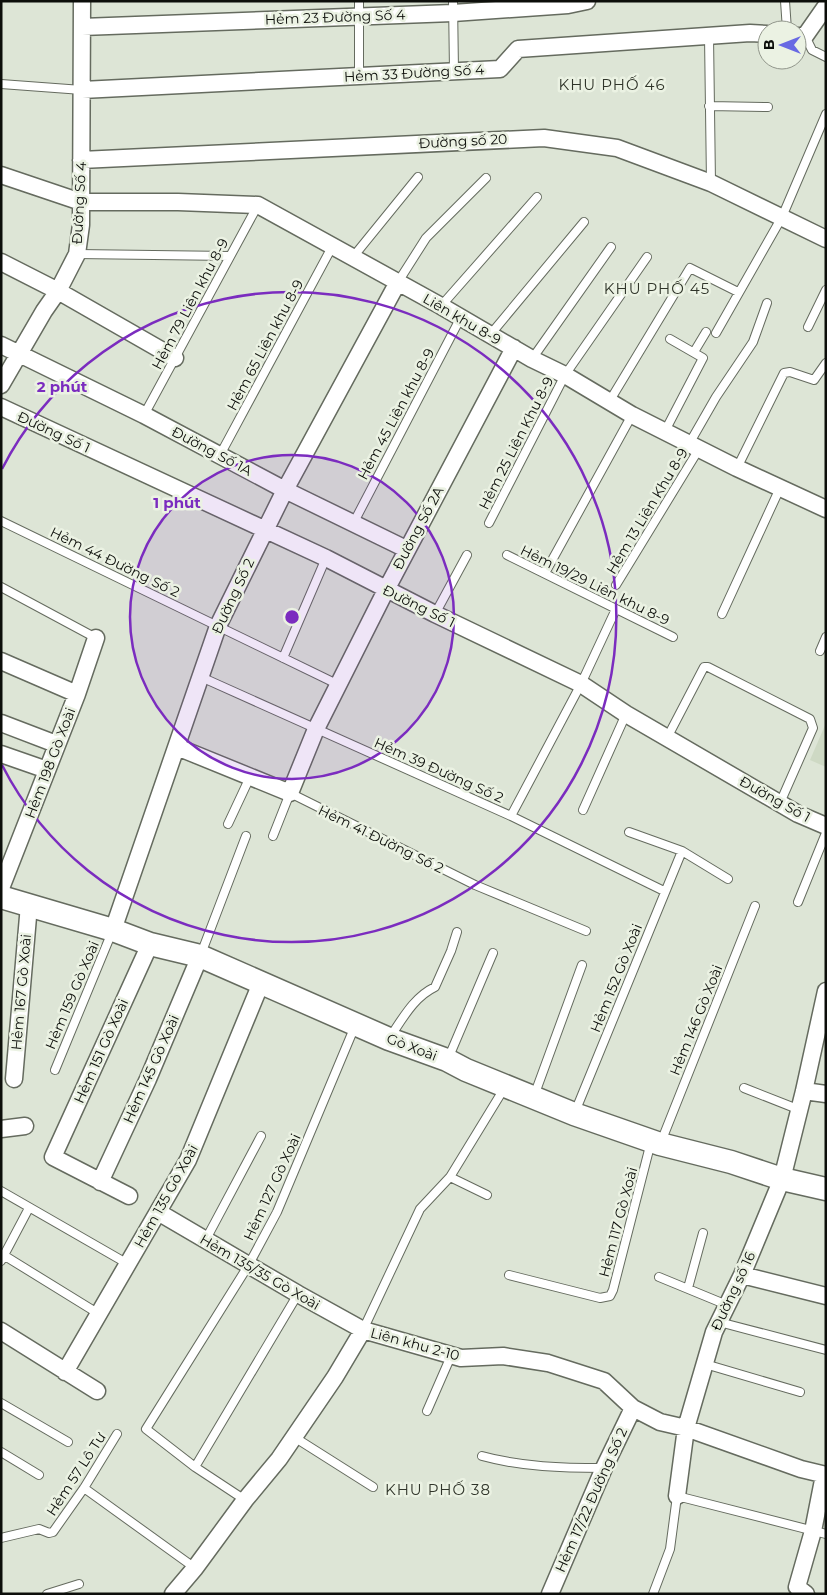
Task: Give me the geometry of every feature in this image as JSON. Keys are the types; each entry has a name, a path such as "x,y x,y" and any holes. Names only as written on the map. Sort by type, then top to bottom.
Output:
{"street":[{"name":"Đường Số 4","path":"1,385 58,291 77,254 81,225 82,1"},
{"name":"Hẻm 23 Đường Số 4","path":"82,27 359,9 568,5 587,1"},
{"path":"807,29 826,6"},
{"name":"Hẻm 33 Đường Số 4","path":"82,90 500,69 518,49 757,33"},
{"name":"Đường số 20","path":"81,160 544,138 617,148 711,183 826,239"},
{"name":"Liên khu 8-9","path":"1,175 81,202 178,202 258,205 461,317 532,359 565,374 632,415 737,468 826,509"},
{"path":"1,262 58,291 175,358"},
{"name":"Đường Số 2","path":"113,930 218,626 284,490 398,282"},
{"name":"Đường Số 1A","path":"1,345 144,415 284,490 354,522 406,549"},
{"name":"Đường Số 2A","path":"290,793 316,729 406,549 514,348"},
{"name":"Đường Số 1","path":"1,407 326,558 386,590 580,684 626,714 798,814 826,826"},
{"name":"Hẻm 198 Gò Xoài","path":"1,888 77,694 96,638"},
{"path":"1,661 77,694"},
{"path":"1,723 56,744"},
{"name":"Hẻm 41 Đường Số 2","path":"177,747 290,793"},
{"path":"1,754 47,770"},
{"name":"Gò Xoài","path":"1,897 113,930 150,944 200,956 389,1039 447,1060 574,1114 656,1142 731,1162 782,1179 826,1189"},
{"name":"Hẻm 167 Gò Xoài","path":"14,1079 28,904"},
{"name":"Hẻm 151 Gò Xoài","path":"100,1182 53,1158 150,944"},
{"name":"Hẻm 145 Gò Xoài","path":"100,1182 148,1079 200,956"},
{"name":"Hẻm 135 Gò Xoài","path":"65,1372 188,1160 260,983"},
{"name":"Đường số 16","path":"677,1496 686,1428 714,1332 742,1274 782,1179 823,1014 826,991"},
{"path":"804,1091 826,1094"},
{"path":"1,1129 25,1126"},
{"path":"100,1182 129,1196"},
{"name":"Hẻm 135/35 Gò Xoài","path":"158,1212 248,1266 363,1330"},
{"path":"742,1274 826,1296"},
{"name":"Liên khu 2-10","path":"173,1594 279,1459 335,1377 363,1330 461,1358 503,1356 548,1363 604,1381 633,1408 660,1422 686,1428 801,1469 825,1473"},
{"path":"1,1331 97,1391"},
{"name":"Hẻm 17/22 Đường Số 2","path":"550,1594 604,1468 633,1408"},
{"path":"806,1594 797,1587 820,1533 825,1473"}],"lane":[{"path":"785,1 786,20"},
{"path":"453,7 454,71"},
{"path":"359,9 359,76"},
{"path":"708,36 711,183"},
{"path":"807,44 812,50 826,57"},
{"path":"1,84 82,90"},
{"path":"709,106 768,107"},
{"path":"716,333 782,217 826,114"},
{"path":"354,257 418,177"},
{"path":"398,282 426,238 486,178"},
{"path":"441,306 537,197"},
{"name":"Hẻm 79 Liên khu 8-9","path":"144,415 258,205"},
{"path":"490,335 584,222"},
{"name":"Hẻm 65 Liên khu 8-9","path":"220,455 332,247"},
{"path":"532,359 611,248"},
{"path":"77,254 230,256"},
{"name":"Hẻm 25 Liên Khu 8-9","path":"489,523 565,374 647,257"},
{"path":"609,402 690,268 738,292"},
{"path":"808,326 826,290"},
{"name":"Hẻm 13 Liên Khu 8-9","path":"616,586 694,446 716,397 753,342 767,303"},
{"name":"Hẻm 45 Liên khu 8-9","path":"354,522 461,317"},
{"path":"694,352 706,332"},
{"path":"664,431 703,358 670,338"},
{"path":"737,468 784,373 790,372 814,380 826,363"},
{"path":"545,573 632,415"},
{"path":"722,614 780,488"},
{"name":"Hẻm 44 Đường Số 2","path":"1,521 339,685"},
{"path":"435,614 467,555"},
{"name":"Hẻm 19/29 Liên khu 8-9","path":"507,555 673,636"},
{"path":"283,658 326,558"},
{"path":"1,587 96,638"},
{"path":"511,816 580,684 616,608"},
{"path":"820,651 826,637"},
{"path":"668,738 704,667 708,667 810,719 813,728 780,803"},
{"name":"Hẻm 39 Đường Số 2","path":"200,677 511,816 664,891"},
{"path":"584,810 626,714"},
{"path":"228,824 250,777"},
{"path":"273,836 290,793"},
{"name":"Hẻm 41 Đường Số 2","path":"290,793 475,886 586,931"},
{"path":"629,832 682,851 728,879"},
{"path":"798,902 826,833"},
{"path":"200,956 246,836"},
{"name":"Hẻm 152 Gò Xoài","path":"574,1114 682,851"},
{"name":"Hẻm 146 Gò Xoài","path":"656,1142 755,906"},
{"name":"Hẻm 159 Gò Xoài","path":"55,1070 113,930"},
{"path":"389,1039 413,1004 424,992 436,987 457,932"},
{"path":"447,1060 493,953"},
{"path":"534,1096 582,965"},
{"name":"Hẻm 127 Gò Xoài","path":"195,1467 146,1429 248,1266 277,1212 356,1024"},
{"path":"363,1330 420,1210 450,1177 506,1086"},
{"path":"744,1088 800,1110"},
{"path":"205,1241 261,1136"},
{"name":"Hẻm 117 Gò Xoài","path":"509,1275 600,1298 610,1296 656,1142"},
{"path":"450,1177 487,1195"},
{"path":"1,1191 128,1264"},
{"path":"29,1208 3,1259 99,1314"},
{"path":"688,1288 703,1232"},
{"path":"659,1277 727,1305"},
{"path":"245,1500 195,1467 298,1294"},
{"path":"719,1322 826,1350"},
{"path":"427,1411 451,1356"},
{"path":"705,1364 800,1392"},
{"path":"1,1403 68,1442"},
{"name":"Hẻm 57 Lô Tư","path":"1,1538 39,1528 49,1533 53,1532 84,1488 117,1434"},
{"path":"294,1438 373,1487"},
{"path":"1,1452 39,1475"},
{"path":"482,1456 504,1462 543,1466 604,1468"},
{"path":"84,1488 195,1568"},
{"path":"677,1496 820,1533"},
{"name":"Đường số 16","path":"653,1594 670,1549 677,1496"},
{"path":"47,1594 79,1584"}],"shaded area":[{"path":"826,723 826,767 810,760"}],"district":[{"name":"KHU PHỐ 46","path":"612,84"},
{"name":"KHU PHỐ 45","path":"657,288"},
{"name":"KHU PHỐ 38","path":"438,1489"}]}
